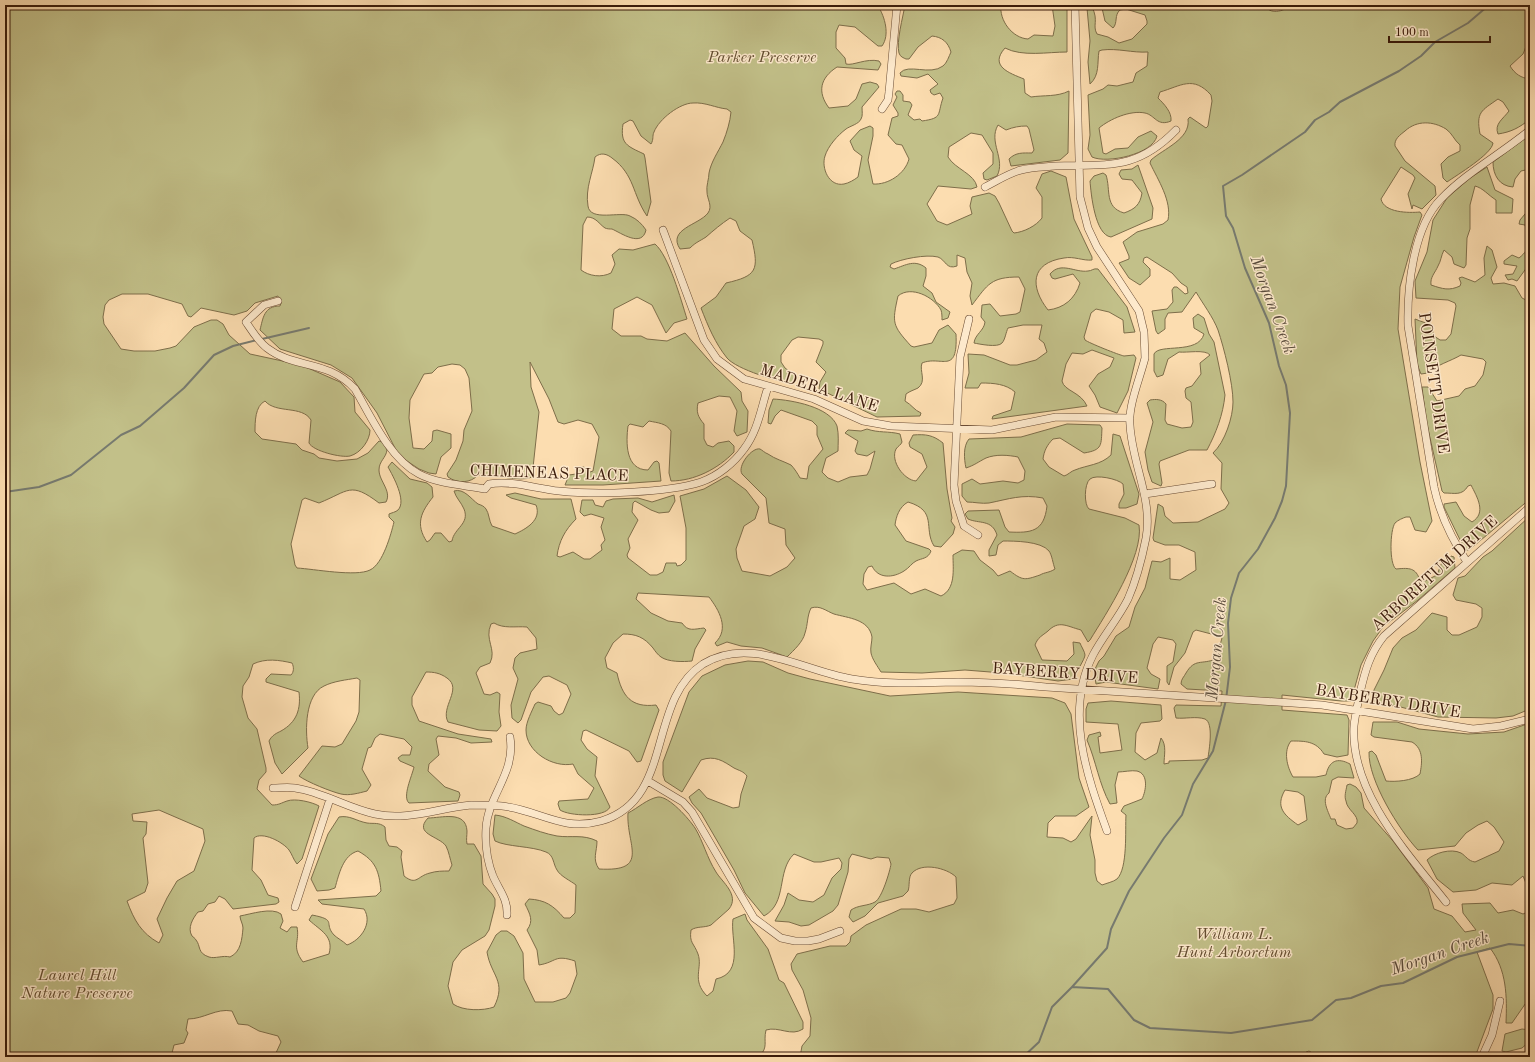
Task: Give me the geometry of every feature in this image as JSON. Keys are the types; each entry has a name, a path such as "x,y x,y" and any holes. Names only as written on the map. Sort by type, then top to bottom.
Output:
{"street":[{"path":"882,109 888,100 897,5"},
{"path":"1075,5 1080,197 1088,228 1104,260 1136,307 1144,332 1145,358 1130,418 1132,444 1147,505 1146,537 1128,598 1092,656 1082,689 1079,722 1080,740 1095,798 1107,831"},
{"path":"985,187 1021,170 1078,166 1110,166 1135,159 1159,146 1176,130"},
{"name":"POINSETT DRIVE","path":"1467,562 1446,526 1438,508 1434,487 1408,326 1411,268 1425,225 1439,200 1453,187 1530,130"},
{"name":"MADERA LANE","path":"664,230 699,330 710,351 734,373 744,379 814,399 848,415 871,423 1003,429 1056,417 1130,418"},
{"name":"CHIMENEAS PLACE","path":"278,301 264,304 246,322 262,344 276,353 329,370 348,382 355,389 394,453 407,466 420,475 485,489 489,484 501,483 559,491 621,492 672,488 702,482 720,472 734,461 745,448 758,422 768,387"},
{"path":"968,320 960,357 954,485 956,501 964,526 978,535"},
{"path":"1145,494 1212,484"},
{"name":"ARBORETUM DRIVE","path":"1446,902 1399,842 1376,808 1367,789 1360,770 1355,746 1354,727 1356,710 1364,673 1375,647 1398,622 1530,507"},
{"name":"BAYBERRY DRIVE","path":"648,781 674,698 701,666 713,659 739,652 756,653 850,679 886,684 1005,682 1082,689 1322,705 1473,729 1501,726 1530,719"},
{"path":"508,915 506,898 499,890 487,855 486,827 492,806 511,758 510,737"},
{"path":"273,788 294,788 376,815 433,813 472,805 510,808 560,823 587,824 604,820 628,808 648,781 683,802 692,812 744,904 754,918 764,926 781,938 795,941 808,941 822,938 840,931"},
{"path":"295,907 330,799"},
{"path":"1482,1057 1492,1035 1500,1001"}],"green space":[{"path":"5,5 850,5 857,8 878,6 883,15 886,26 886,37 882,46 878,46 855,27 839,25 836,32 836,48 845,58 846,64 874,60 879,61 881,64 878,70 837,67 827,76 822,86 822,91 825,102 829,108 848,106 856,99 862,84 870,82 877,84 879,87 862,107 862,116 860,121 840,134 826,152 824,166 827,176 834,183 848,183 858,177 862,156 854,150 850,141 860,130 870,126 873,128 873,136 868,160 873,184 879,184 895,178 900,174 909,159 902,145 896,144 888,135 892,118 898,116 898,113 893,105 897,97 895,94 897,91 900,91 903,95 903,101 910,102 912,105 908,115 914,120 920,119 922,121 936,117 943,98 940,93 934,95 931,93 930,90 938,84 928,74 917,78 901,76 900,73 908,69 938,69 944,65 951,52 948,45 944,41 932,36 918,47 909,59 906,59 900,55 898,43 905,5 1001,5 1004,22 1012,32 1022,38 1028,39 1034,35 1053,36 1055,26 1052,5 1067,5 1067,52 1027,53 1012,51 1005,48 999,60 1003,68 1024,79 1025,93 1031,97 1055,95 1069,91 1068,153 1060,160 1011,166 1009,159 1014,155 1020,153 1032,153 1034,150 1029,129 1027,126 1024,126 1006,130 998,125 995,131 995,138 1000,163 999,170 997,176 987,180 984,179 983,173 993,164 993,153 982,135 971,133 949,147 948,157 955,165 973,179 977,187 971,189 938,186 927,204 937,221 947,225 972,214 970,206 972,197 989,193 995,196 1014,233 1026,230 1042,218 1042,197 1036,188 1042,174 1051,171 1066,177 1074,219 1092,257 1092,260 1064,258 1053,261 1045,265 1039,271 1036,277 1036,285 1038,293 1048,310 1054,309 1064,305 1072,298 1080,283 1073,274 1055,279 1052,278 1050,274 1054,270 1059,268 1083,271 1098,269 1127,307 1135,332 1124,333 1123,320 1109,312 1096,309 1091,313 1084,337 1085,340 1104,349 1124,356 1134,355 1136,358 1128,391 1117,413 1100,407 1089,386 1098,374 1110,367 1114,358 1092,350 1083,354 1072,353 1066,364 1062,381 1066,387 1084,401 1087,406 992,419 993,416 1011,410 1015,392 1000,384 991,383 981,383 978,388 965,388 969,373 968,354 984,355 1010,365 1017,365 1036,360 1047,352 1044,343 1039,339 1042,325 1023,325 1008,328 1004,340 1002,343 997,345 974,343 985,322 981,317 982,305 990,304 1000,316 1016,314 1020,312 1025,289 1019,277 1002,278 991,283 972,305 970,296 972,283 967,272 965,258 957,255 957,266 953,267 948,266 941,258 927,256 901,260 891,264 890,267 894,269 914,263 922,265 926,268 926,276 923,286 932,293 936,302 950,312 948,318 942,320 941,310 938,305 928,297 915,292 903,293 898,296 894,318 895,323 900,333 911,346 914,347 932,343 939,330 948,325 956,334 956,347 951,360 929,361 922,363 921,385 906,394 905,401 921,413 920,416 877,417 819,389 820,382 826,372 816,362 823,344 823,341 819,339 798,337 792,340 781,355 781,362 785,368 797,377 795,383 779,381 759,375 739,367 732,362 727,358 715,340 701,308 716,297 726,283 744,278 753,270 755,258 752,240 740,231 736,221 730,218 690,248 680,249 677,242 681,232 708,213 710,208 707,195 709,173 713,161 723,142 730,120 731,112 727,109 702,103 693,103 682,106 665,117 653,133 651,144 641,136 633,121 630,120 623,124 622,131 626,144 644,154 651,202 647,216 638,200 629,178 619,164 606,155 599,154 595,157 588,187 587,199 590,211 594,214 600,215 630,216 639,222 646,230 644,235 640,238 631,238 612,229 605,228 595,219 587,217 583,225 581,270 595,276 607,275 611,273 615,264 612,255 619,249 633,250 655,244 670,268 687,319 674,323 666,333 652,305 637,297 614,309 612,329 621,336 641,336 647,339 667,341 685,333 714,366 741,392 742,401 748,411 747,432 737,436 734,431 737,411 730,397 719,396 698,403 697,412 704,424 704,439 707,445 713,447 718,443 729,441 734,446 734,452 721,464 697,476 688,479 671,481 669,473 671,431 664,425 649,421 643,427 630,424 628,426 627,447 631,460 640,469 648,470 654,462 657,461 659,463 661,481 603,485 565,485 569,475 576,474 577,468 584,467 590,472 593,471 599,437 592,424 578,420 564,424 558,422 549,399 530,362 531,387 539,412 532,477 520,479 491,475 478,475 472,480 464,482 456,481 448,477 447,474 456,460 463,441 464,430 472,411 469,378 465,369 460,365 452,364 438,367 432,373 424,374 410,400 409,418 413,448 424,449 432,441 433,431 437,430 451,434 451,448 441,457 436,474 429,473 419,469 407,461 396,450 377,413 352,378 331,365 280,349 260,330 263,317 267,310 280,306 281,303 278,296 255,303 247,311 234,315 201,308 191,317 188,316 182,304 148,294 122,294 109,300 105,305 103,317 104,324 121,349 134,351 155,351 170,348 176,346 194,327 211,320 217,320 223,324 229,335 250,354 301,365 340,382 354,397 355,412 370,430 370,434 364,446 358,452 350,456 340,456 328,453 312,446 309,443 311,420 307,415 270,405 265,401 257,410 255,432 262,439 296,444 302,450 314,454 319,458 337,461 357,459 368,453 379,441 383,442 387,450 380,464 379,470 387,494 386,502 379,503 362,492 355,490 349,490 319,503 305,498 302,500 291,544 295,565 297,568 355,573 364,572 375,567 383,555 393,527 394,522 389,517 389,514 398,510 401,501 398,488 388,467 392,462 410,479 427,483 432,487 433,497 425,508 420,524 423,536 427,542 435,533 441,533 449,542 452,541 465,518 464,509 454,491 458,490 467,494 485,508 492,526 515,534 528,527 537,515 536,505 511,498 506,495 515,493 541,499 571,499 576,519 563,536 559,545 557,556 560,557 573,552 584,559 590,559 602,550 601,545 605,540 601,527 604,518 591,514 584,516 580,512 582,500 593,500 595,505 603,507 606,501 613,499 638,498 652,502 674,495 675,501 669,512 659,513 635,501 633,503 632,512 638,520 628,539 630,548 627,555 628,558 650,575 657,575 663,572 666,563 676,563 677,566 681,565 686,560 686,528 680,496 704,489 727,476 746,490 759,507 755,519 744,526 736,549 737,558 742,571 770,576 787,567 795,558 786,545 785,529 769,523 766,498 742,474 741,471 743,462 749,454 757,449 760,449 791,465 800,478 807,479 809,466 823,449 817,435 817,426 812,421 781,410 775,416 771,424 768,423 769,410 773,399 800,403 819,409 833,419 838,429 838,451 826,458 822,472 828,478 838,482 850,477 867,475 875,451 867,456 857,454 855,451 858,441 845,433 848,430 861,431 867,429 900,434 902,442 896,449 895,459 903,474 911,480 916,481 927,467 922,454 910,447 909,443 913,435 929,436 936,438 943,443 947,489 952,518 951,521 955,527 953,534 941,547 934,546 931,539 927,515 923,510 908,502 900,509 895,525 906,541 929,549 931,551 930,554 927,557 915,562 904,571 891,576 878,573 872,566 868,567 864,574 863,584 867,590 894,583 911,594 925,589 941,596 949,589 953,578 953,555 962,550 974,551 980,560 998,576 1010,571 1018,577 1027,579 1055,569 1049,551 1034,543 1003,541 998,545 996,555 989,556 989,550 997,535 995,530 989,524 968,519 965,514 968,511 999,510 1005,527 1009,532 1024,532 1035,529 1039,526 1043,521 1047,506 1043,498 1035,497 1016,498 986,503 967,502 962,496 962,484 972,479 980,484 1003,481 1018,483 1024,480 1025,471 1018,457 1006,455 986,458 966,468 964,457 969,439 1021,437 1067,424 1100,425 1102,428 1100,446 1090,452 1084,453 1060,438 1053,439 1049,444 1043,459 1049,467 1064,476 1103,461 1111,455 1113,434 1120,436 1139,494 1137,504 1126,508 1119,508 1119,504 1124,494 1123,484 1117,480 1102,477 1090,479 1088,482 1086,490 1086,503 1089,509 1125,518 1139,525 1139,538 1130,568 1114,600 1088,642 1081,630 1059,625 1052,628 1040,637 1035,645 1042,660 1067,661 1074,654 1073,642 1080,643 1085,655 1073,679 1058,681 1003,673 965,670 922,673 881,672 872,655 872,637 867,626 857,620 834,614 817,607 811,608 804,636 798,646 787,657 762,648 741,646 727,642 717,646 715,643 722,632 722,626 719,614 709,597 638,593 636,599 651,613 668,621 682,623 689,629 704,628 706,630 695,649 692,661 684,662 664,659 646,641 632,635 623,634 613,643 605,658 607,668 617,673 622,688 629,699 640,704 656,705 659,710 641,761 637,762 629,751 586,730 583,731 581,740 587,749 597,757 595,776 610,807 607,811 601,813 578,815 560,810 558,804 559,801 588,799 594,788 578,774 573,764 565,765 549,761 536,751 527,738 527,724 535,704 538,702 551,706 559,715 563,713 571,694 567,685 549,676 543,677 531,692 521,720 518,723 512,718 511,705 518,679 513,668 515,658 520,653 537,649 536,638 527,627 506,627 494,623 491,624 489,635 492,658 490,663 480,667 476,673 484,694 490,695 497,692 500,694 499,712 501,726 497,731 479,730 448,722 446,716 453,687 447,678 439,674 426,672 412,697 412,705 419,721 458,734 491,739 492,742 471,743 456,738 438,736 436,739 439,755 429,764 428,771 445,787 459,792 460,795 458,801 409,803 407,800 407,791 414,767 400,761 398,758 402,755 410,755 412,747 404,739 380,734 375,738 371,747 368,748 362,769 371,785 367,791 344,795 299,776 322,746 335,747 342,744 356,721 359,712 360,680 357,678 324,686 313,697 307,723 308,748 282,774 275,763 269,741 273,736 291,724 297,714 299,692 266,682 266,679 271,674 291,675 293,666 292,663 272,660 253,664 249,677 243,686 242,697 248,718 257,729 266,768 266,772 259,780 257,789 272,805 290,800 299,800 319,806 302,859 297,864 289,850 282,844 272,838 258,836 254,838 252,870 261,880 268,895 278,898 279,902 276,904 233,909 225,899 219,896 215,902 208,904 203,911 198,912 190,926 192,936 198,942 203,954 214,958 225,956 230,957 234,955 239,949 242,936 243,926 240,916 267,911 281,914 283,921 280,928 287,932 291,927 297,927 297,952 303,962 329,954 330,943 328,938 309,920 312,915 327,920 334,935 347,945 352,943 361,935 366,925 367,920 364,909 322,904 318,900 376,896 381,891 376,867 369,859 358,851 349,856 345,861 335,888 317,891 311,879 328,834 339,817 350,817 367,823 383,825 385,827 386,840 389,846 397,847 402,851 401,857 404,876 408,879 415,880 432,872 449,871 452,865 446,846 425,831 424,823 428,818 452,817 462,820 466,824 467,844 474,844 481,856 483,884 495,899 495,906 489,930 485,936 462,950 453,962 448,986 453,1004 462,1008 473,1010 494,1007 498,998 499,984 487,952 496,935 501,931 507,931 514,936 523,953 524,979 535,1002 553,1002 566,998 570,993 577,974 575,961 559,958 539,965 537,950 527,930 531,920 525,904 529,899 544,902 556,910 564,918 570,918 575,913 576,885 558,872 549,853 495,841 493,834 495,815 549,834 562,837 587,838 597,841 595,859 599,869 615,869 625,866 630,861 632,854 628,813 646,802 658,797 668,800 684,814 692,824 698,833 713,867 731,894 732,904 729,909 711,925 691,930 691,940 699,959 698,979 702,990 707,996 713,991 716,979 725,975 730,970 734,954 733,919 745,914 747,920 768,949 779,980 784,983 803,1022 803,1029 794,1032 776,1029 766,1030 765,1047 759,1057 271,1057 275,1055 281,1042 278,1036 259,1031 248,1025 238,1024 232,1011 226,1010 194,1019 188,1019 186,1030 188,1033 184,1043 174,1045 171,1057 5,1057","holes":["159,810 203,829 205,841 194,871 177,881 157,919 163,935 159,943 147,935 139,925 132,914 127,901 145,892 148,883 143,838 146,834 147,822 133,821 132,814"]},
{"name":"William L. Hunt Arboretum","path":"1100,5 1265,5 1270,10 1281,11 1290,5 1530,5 1530,42 1527,44 1523,54 1510,66 1518,75 1530,79 1530,119 1515,129 1498,134 1498,124 1509,111 1503,102 1498,99 1487,106 1479,116 1479,127 1480,134 1493,143 1491,148 1481,158 1447,182 1443,178 1441,164 1448,157 1460,151 1460,145 1446,129 1436,124 1420,123 1410,127 1398,137 1395,141 1395,146 1405,161 1435,186 1436,195 1422,209 1413,205 1412,209 1408,194 1415,178 1401,167 1381,199 1383,204 1392,210 1420,212 1422,215 1414,237 1400,287 1398,329 1420,462 1432,521 1426,532 1415,530 1410,517 1403,518 1395,523 1391,539 1392,561 1396,569 1413,570 1419,578 1425,581 1437,575 1442,562 1445,560 1448,562 1451,556 1454,557 1455,568 1418,600 1383,627 1373,641 1361,665 1351,701 1282,695 1282,710 1347,715 1349,720 1348,755 1337,757 1324,754 1314,744 1296,741 1291,741 1287,749 1289,769 1293,777 1316,777 1326,775 1329,766 1337,761 1350,764 1354,778 1338,777 1332,780 1325,802 1331,819 1335,819 1337,825 1346,829 1353,828 1357,823 1356,817 1348,807 1345,799 1347,785 1350,784 1356,787 1361,793 1364,808 1393,841 1428,888 1434,909 1452,916 1465,932 1476,930 1463,913 1462,904 1490,903 1498,913 1513,910 1523,914 1530,911 1530,997 1512,1023 1506,1023 1505,984 1496,956 1490,948 1477,952 1493,995 1493,1009 1475,1057 1319,1057 1309,1051 1306,1052 1306,1057 1178,1057 1169,1055 1165,1057 800,1057 802,1046 810,1036 811,1018 803,990 792,970 791,964 797,954 830,946 846,946 850,942 851,936 866,925 901,909 916,909 929,912 954,904 957,898 956,877 941,869 928,867 916,870 911,875 908,891 903,896 878,903 865,916 853,922 849,917 851,910 878,900 891,864 889,858 877,857 871,859 852,854 849,859 848,872 838,905 833,911 809,925 801,926 789,922 775,921 784,905 788,893 799,900 813,902 824,895 832,878 841,869 842,863 839,858 814,862 794,854 785,869 776,903 764,916 745,893 734,870 701,813 689,797 699,789 707,798 733,808 739,807 741,794 747,776 743,772 722,761 711,758 701,760 682,792 665,781 663,775 663,762 689,692 702,676 725,665 748,661 763,662 788,673 810,679 890,696 958,692 1052,698 1065,703 1071,714 1079,778 1089,807 1076,816 1055,816 1048,823 1047,837 1063,838 1071,842 1076,839 1092,816 1090,835 1095,860 1095,873 1097,881 1102,885 1112,882 1121,874 1126,839 1126,815 1121,811 1124,806 1142,799 1145,792 1146,783 1141,773 1137,771 1118,772 1115,785 1117,803 1110,804 1103,789 1087,740 1089,735 1100,732 1101,736 1098,737 1100,753 1122,750 1118,724 1086,722 1086,709 1088,703 1111,701 1161,705 1162,719 1160,721 1141,723 1136,733 1135,752 1145,760 1157,753 1161,738 1165,747 1164,764 1169,763 1169,761 1202,760 1208,758 1210,731 1208,721 1198,718 1176,718 1174,708 1176,705 1221,706 1222,691 1187,689 1181,684 1183,678 1192,665 1216,659 1222,638 1196,630 1193,632 1185,653 1174,667 1169,685 1167,682 1167,666 1173,662 1176,644 1173,640 1158,637 1153,644 1147,668 1151,674 1160,679 1158,689 1106,682 1096,684 1094,671 1116,636 1129,627 1135,607 1145,588 1152,561 1161,562 1170,558 1170,579 1180,580 1196,570 1195,552 1179,545 1165,545 1154,541 1153,538 1158,504 1163,507 1165,516 1173,523 1198,522 1225,509 1229,503 1221,489 1222,463 1213,453 1225,436 1233,408 1233,394 1230,376 1218,330 1211,315 1196,292 1182,312 1168,313 1165,319 1165,329 1158,334 1152,311 1167,309 1173,302 1172,290 1174,287 1177,287 1185,294 1188,293 1187,287 1172,273 1147,257 1144,258 1143,262 1150,269 1150,276 1140,285 1129,278 1119,263 1129,259 1123,242 1137,232 1163,224 1168,220 1168,205 1160,183 1150,163 1151,160 1181,138 1188,126 1188,119 1190,117 1206,128 1208,126 1212,101 1211,95 1205,89 1198,85 1192,84 1181,85 1160,92 1158,98 1169,111 1171,121 1162,123 1148,114 1139,112 1127,114 1109,121 1099,128 1103,153 1106,154 1115,149 1128,148 1138,137 1151,131 1157,136 1154,142 1147,148 1129,156 1108,159 1092,157 1088,149 1090,135 1088,95 1103,89 1108,85 1117,86 1133,82 1136,73 1147,66 1148,52 1114,50 1099,51 1097,73 1090,84 1088,62 1090,41 1087,8 1092,7 1094,12 1097,34 1108,37 1119,43 1132,39 1147,24 1145,15 1126,9 1118,12 1113,28 1105,21","holes":["1285,790 1298,792 1304,796 1307,820 1298,825 1285,814 1281,806 1282,796"]},
{"path":"1530,135 1530,169 1521,171 1515,179 1513,187 1508,186 1498,179 1494,171 1493,162"},
{"path":"1138,165 1153,208 1152,219 1111,237 1106,235 1101,229 1095,213 1090,181 1094,176 1103,173 1106,175 1109,197 1113,207 1124,213 1136,206 1140,201 1142,193 1132,180 1122,179 1119,174 1121,170 1132,169"},
{"path":"1487,167 1495,190 1513,199 1512,213 1496,213 1496,200 1475,186 1470,205 1470,229 1467,238 1466,265 1464,268 1454,264 1452,257 1444,250 1432,277 1431,285 1453,289 1460,286 1461,283 1459,278 1462,277 1475,282 1485,275 1484,258 1487,246 1492,250 1497,267 1491,278 1493,284 1504,283 1515,286 1522,298 1526,300 1530,298 1530,499 1469,550 1465,550 1444,507 1444,504 1456,502 1464,516 1472,522 1479,514 1480,510 1478,500 1471,485 1461,493 1444,493 1442,491 1426,420 1422,387 1428,387 1437,401 1459,396 1465,389 1475,386 1483,375 1486,362 1483,359 1461,355 1428,373 1421,374 1417,364 1415,319 1431,325 1434,336 1440,340 1446,340 1451,334 1456,306 1455,303 1448,300 1416,298 1415,281 1427,252 1433,220 1447,198 1470,178"},
{"path":"1530,208 1530,263 1517,281 1512,279 1508,280 1505,275 1513,274 1517,266 1504,264 1504,261 1512,255 1519,258 1528,247 1525,225 1519,224 1520,220"},
{"path":"1198,314 1204,318 1209,334 1214,342 1225,395 1223,410 1207,450 1189,450 1160,461 1161,486 1152,482 1148,470 1145,452 1153,422 1147,403 1150,400 1163,401 1166,404 1165,420 1167,424 1182,428 1191,427 1193,422 1191,402 1186,398 1185,391 1186,388 1192,386 1201,374 1200,363 1210,355 1204,352 1179,352 1168,359 1163,375 1157,377 1154,371 1154,354 1163,349 1187,347 1200,340 1204,334 1194,328 1193,318"},
{"path":"1530,516 1530,709 1513,716 1496,718 1438,717 1397,706 1385,705 1372,700 1374,690 1393,648 1402,638 1416,630 1432,613 1447,617 1447,630 1452,635 1459,635 1477,627 1482,617 1482,608 1476,604 1456,600 1453,595 1458,578 1465,576 1483,557 1492,551"},
{"path":"1373,722 1397,722 1419,729 1468,734 1504,732 1530,723 1530,893 1523,876 1512,885 1492,883 1476,890 1453,892 1437,879 1427,860 1430,857 1443,852 1452,851 1461,853 1471,861 1475,862 1499,851 1504,842 1494,827 1487,821 1466,833 1455,846 1418,850 1394,818 1379,790 1370,763 1369,752 1372,751 1376,755 1386,781 1409,780 1420,774 1422,761 1419,748 1412,742 1374,737 1371,735"},
{"path":"1522,1029 1530,1030 1530,1041 1522,1048 1506,1052 1502,1051 1505,1034"}],"waterway":[{"name":"Morgan Creek","path":"1072,987 1107,948 1111,929 1129,891 1164,838 1182,815 1193,784 1213,751 1226,700 1230,667 1228,623 1231,598 1239,573 1258,549 1275,518 1286,486 1290,413 1286,385 1279,366 1269,323 1245,268 1233,228 1226,216 1223,186 1242,175 1305,132 1315,120 1329,112 1340,102 1399,71 1421,56 1435,42 1468,23 1489,5"},
{"path":"262,339 309,328"},
{"path":"5,492 39,487 71,475 121,435 140,426 184,388 214,355 233,346 257,340"},
{"name":"Morgan Creek","path":"1023,1057 1039,1042 1052,1007 1072,987 1108,989 1134,1020 1150,1028 1231,1033 1312,1020 1336,1000 1351,998 1381,986 1403,983 1457,957 1509,944 1530,946"}],"park label":[{"name":"Parker Preserve","path":"762,58"},
{"name":"Laurel Hill Nature Preserve","path":"77,985"}]}
